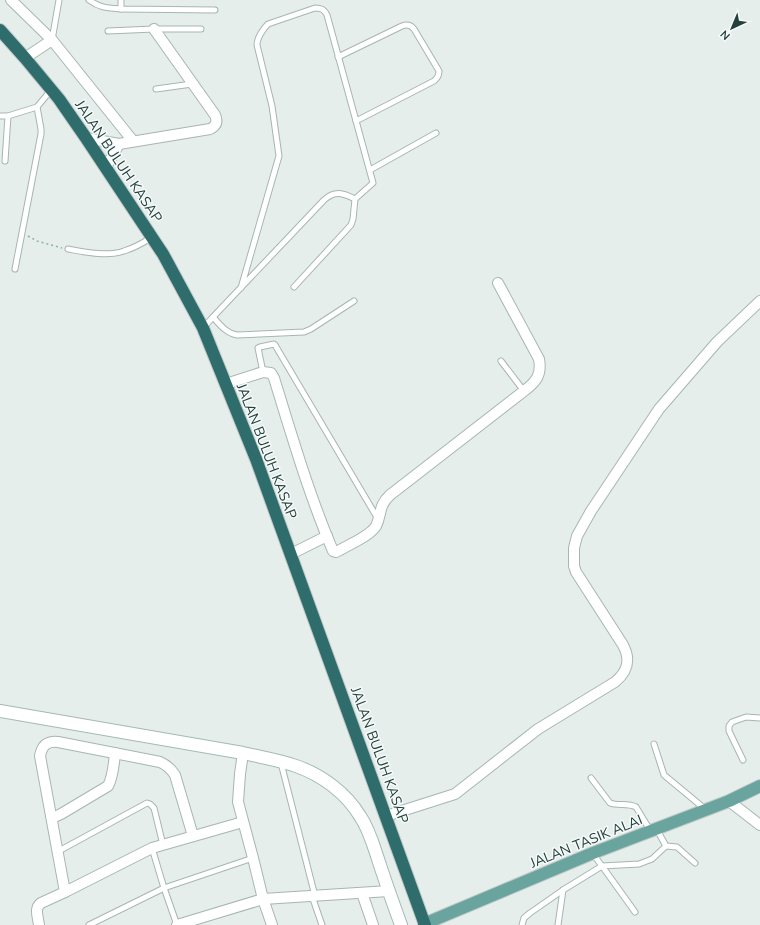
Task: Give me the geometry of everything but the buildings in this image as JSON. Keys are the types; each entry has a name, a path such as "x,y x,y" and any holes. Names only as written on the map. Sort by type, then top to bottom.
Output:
{"highway":[{"name":"JALAN BULUH KASAP","path":"0,30 51,90 106,167 163,254 202,328 256,459 425,924"}],"main road":[{"name":"JALAN TASIK ALAI","path":"425,924 593,853 729,801 760,786"}],"street":[{"path":"11,0 52,40 133,142"},
{"path":"86,138 119,144 210,129 217,124 215,115 154,29"},
{"path":"25,58 52,40"},
{"path":"106,167 119,144"},
{"path":"226,384 262,372 271,373 274,378 298,456 326,536 333,551 336,552 374,529 382,505 387,498 535,382 540,371 539,359 498,284"},
{"path":"386,816 456,794 538,729 615,682 625,672 628,658 623,645 576,572 574,566 575,542 591,512 659,409 717,342 760,301"},
{"path":"291,554 326,536"},
{"path":"0,711 243,753 281,761 296,766 318,777 337,789 351,802 361,817 369,834 401,925"},
{"path":"65,892 40,756 43,747 47,743 52,741 160,762 168,766 175,775 193,836"},
{"path":"52,818 108,786 112,774 115,753"},
{"path":"243,753 238,800 263,899 272,925"},
{"path":"729,801 760,825"},
{"path":"39,925 37,910 38,905 152,848 243,822"},
{"path":"177,925 263,899 389,891"},
{"path":"362,893 373,925"}],"lane":[{"path":"52,40 59,0"},
{"path":"89,0 98,6 105,8 215,10"},
{"path":"121,0 121,9"},
{"path":"241,288 279,156 272,106 257,45 258,38 268,24 319,8 322,9 327,15 373,183 355,199 351,225 294,287"},
{"path":"338,57 405,25 414,29 439,71 439,75 434,81 356,121"},
{"path":"108,31 201,29"},
{"path":"156,89 193,84"},
{"path":"0,116 8,116 37,107 51,90"},
{"path":"16,269 41,134 37,107"},
{"path":"5,161 8,116"},
{"path":"370,170 436,133"},
{"path":"202,328 328,196 337,193 355,199"},
{"path":"68,250 102,254 122,252 136,247 152,237"},
{"path":"213,317 228,332 237,335 302,332 311,329 354,301"},
{"path":"262,372 258,348 274,344 378,520"},
{"path":"501,361 524,392"},
{"path":"743,760 729,731 729,726 732,722 746,717 760,718"},
{"path":"654,744 664,775 706,810"},
{"path":"281,761 313,896 322,925"},
{"path":"591,778 610,803 632,805 636,807 666,846 677,847 695,863"},
{"path":"58,852 144,804 150,804 154,808 163,845"},
{"path":"522,925 524,918 530,913 563,890 602,866 640,864 652,859 666,846"},
{"path":"152,848 177,925"},
{"path":"593,853 635,912"},
{"path":"89,925 164,888 253,858"},
{"path":"558,925 563,890"}],"path":[{"path":"22,233 37,241 68,250"}]}
